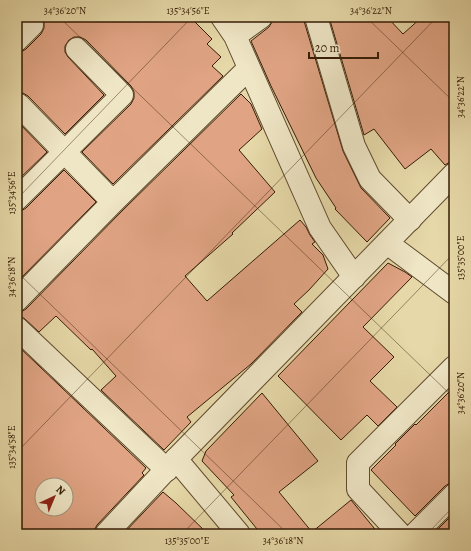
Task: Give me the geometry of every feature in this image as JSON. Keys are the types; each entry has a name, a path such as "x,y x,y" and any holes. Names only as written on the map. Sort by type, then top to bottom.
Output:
{"street":[{"path":"222,17 235,36 320,228 354,277"},
{"path":"235,36 261,17"},
{"path":"316,17 354,146 370,178 410,220"},
{"path":"17,199 122,95 77,49"},
{"path":"17,300 249,68"},
{"path":"19,105 114,202"},
{"path":"106,534 171,464 454,174"},
{"path":"388,243 454,293"},
{"path":"17,328 171,464 238,534"},
{"path":"400,534 358,489 358,463 454,367"},
{"path":"415,534 454,496"}],"building":[{"path":"41,17 190,17 212,39 207,44 221,57 212,66 223,76 113,184 82,152 131,104 134,98 134,92 131,86 86,40 80,37 74,37 69,40 65,46 65,52 68,57 104,95 65,134 28,96 23,93 17,93 17,52 21,52 26,49 41,34 44,28 44,22"},
{"path":"273,17 304,17 343,151 361,188 390,218 367,242 335,209 336,208 316,178 271,86 251,41 269,27"},
{"path":"329,17 387,17 403,34 422,17 454,17 454,162 450,162 445,165 431,149 405,169 374,129 364,135"},
{"path":"241,94 251,104 262,129 239,150 275,192 232,233 233,234 185,276 207,301 300,220 315,242 312,244 323,255 328,269 294,304 302,312 251,364 187,417 191,422 164,450 101,390 116,376 92,349 91,350 56,316 39,332 25,319 17,316 17,312 21,312 26,309 122,211"},
{"path":"17,121 47,152 17,181"},
{"path":"64,170 96,202 17,282 17,211 21,211 26,208"},
{"path":"388,263 412,277 363,327 394,357 370,381 397,407 378,426 367,415 341,440 278,376"},
{"path":"17,345 146,468 142,473 144,475 97,525 94,534 17,534"},
{"path":"454,387 454,483 450,483 445,486 415,516 371,470 415,424 416,425"},
{"path":"262,393 318,461 279,492 312,532 351,500 379,534 261,534 231,497 234,495 202,461 206,451"},
{"path":"163,492 176,503 208,534 123,534"},
{"path":"454,513 454,534 433,534"}]}
